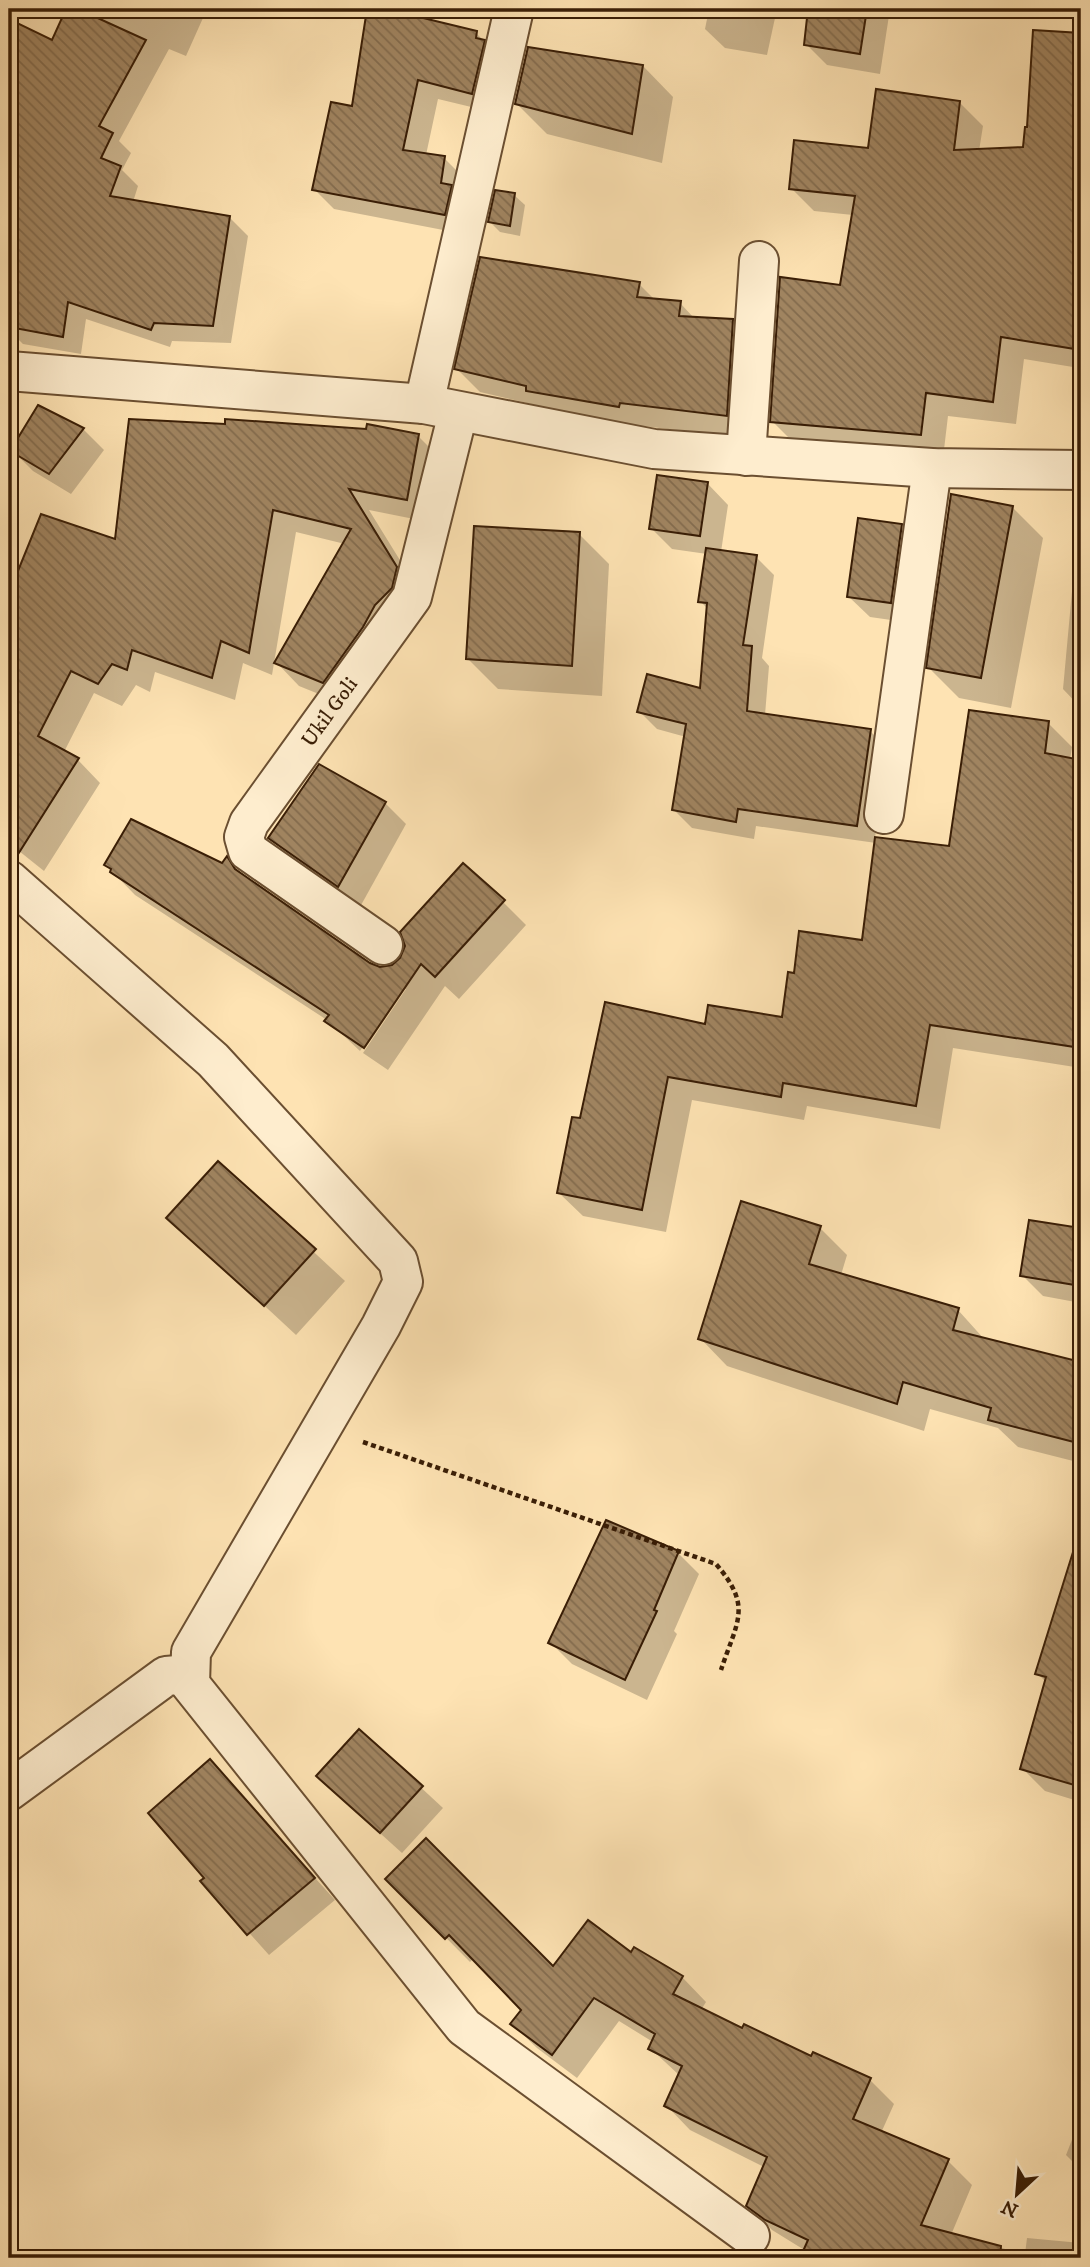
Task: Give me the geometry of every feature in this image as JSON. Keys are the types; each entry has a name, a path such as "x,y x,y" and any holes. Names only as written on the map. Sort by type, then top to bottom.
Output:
{"street":[{"path":"441,409 514,9"},
{"path":"746,456 759,261"},
{"path":"9,371 441,409 654,449 932,468 1081,470"},
{"name":"Ukil Goli","path":"383,945 248,851 244,837 257,812 412,597 441,409"},
{"path":"884,814 932,468"},
{"path":"9,880 213,1060 398,1261 402,1282 382,1326 191,1651 190,1684 464,2028 750,2236"},
{"path":"9,1791 166,1676 190,1674"}],"path":[{"path":"323,1427 716,1564 732,1583 740,1598 739,1616 721,1670"}],"building":[{"path":"66,9 78,9 146,40 99,126 113,133 101,158 121,166 110,196 230,216 213,326 154,323 151,330 68,302 63,337 9,327 9,19 52,40"},
{"path":"367,9 386,9 477,31 476,38 485,40 472,94 418,80 403,150 445,156 441,183 452,185 445,215 312,190 331,102 352,106"},
{"path":"808,9 867,9 860,54 804,45"},
{"path":"1033,30 1081,33 1081,350 1001,337 993,402 926,393 921,435 770,422 780,277 840,285 855,196 789,189 794,140 868,148 876,89 960,101 954,150 1023,147 1027,127"},
{"path":"528,47 643,65 632,134 515,104"},
{"path":"495,190 515,193 510,226 488,222"},
{"path":"480,257 640,282 637,297 681,301 679,316 733,319 727,416 620,403 619,407 526,391 526,386 454,369"},
{"path":"38,405 84,428 49,474 10,451"},
{"path":"129,419 225,424 225,419 366,429 367,424 419,434 407,500 349,489 397,567 392,588 375,605 363,627 323,683 274,663 351,529 273,510 249,653 221,641 212,678 132,650 127,670 112,664 98,684 71,671 38,736 79,758 15,859 9,859 9,593 41,514 115,539"},
{"path":"657,475 708,482 700,536 649,529"},
{"path":"951,494 1013,506 981,678 926,668"},
{"path":"858,518 902,524 891,603 847,597"},
{"path":"474,526 580,532 572,666 466,659"},
{"path":"706,548 757,555 743,645 752,646 747,711 871,729 857,826 738,809 736,822 672,810 686,724 637,712 647,674 700,688 707,603 698,602"},
{"path":"969,710 1049,721 1045,753 1081,760 1081,1048 930,1025 916,1106 783,1083 781,1097 668,1077 642,1210 557,1193 572,1117 580,1118 605,1002 705,1024 708,1005 782,1017 788,972 794,973 799,931 862,940 875,837 949,846"},
{"path":"319,764 386,802 338,887 268,838"},
{"path":"131,819 222,863 227,856 235,869 370,963 380,967 392,965 400,958 405,946 400,932 463,863 505,900 435,977 421,964 364,1048 324,1021 329,1015 110,872 111,869 104,865"},
{"path":"218,1161 316,1249 264,1306 166,1218"},
{"path":"741,1201 821,1226 809,1264 959,1308 953,1330 1081,1362 1081,1412 1074,1442 988,1420 991,1408 903,1382 897,1404 698,1339"},
{"path":"1029,1220 1081,1228 1081,1286 1020,1276"},
{"path":"606,1520 679,1551 654,1610 657,1611 625,1680 548,1643"},
{"path":"1073,1552 1081,1553 1081,1787 1020,1769 1046,1677 1035,1674"},
{"path":"359,1729 423,1786 380,1833 316,1776"},
{"path":"210,1759 315,1878 247,1935 200,1881 204,1878 148,1813"},
{"path":"426,1838 553,1966 588,1920 631,1952 634,1947 683,1976 673,1994 742,2028 744,2024 811,2056 813,2052 871,2078 853,2119 949,2159 921,2225 1001,2246 1000,2258 800,2258 808,2240 765,2220 746,2206 767,2157 664,2106 682,2066 648,2049 655,2034 594,1998 552,2055 510,2024 521,2010 449,1935 445,1939 385,1879"}]}
